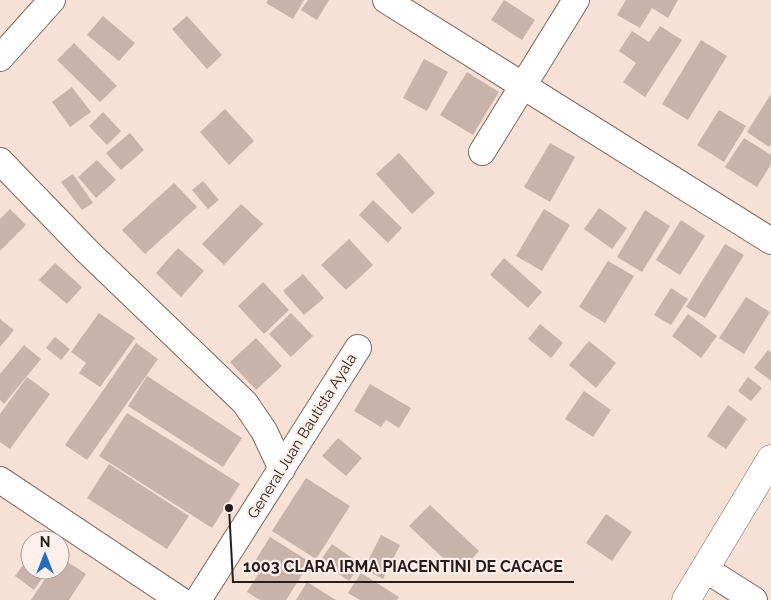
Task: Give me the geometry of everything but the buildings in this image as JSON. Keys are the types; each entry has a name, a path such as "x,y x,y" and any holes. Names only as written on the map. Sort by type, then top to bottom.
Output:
{"street":[{"path":"0,58 52,0"},
{"path":"386,0 771,241"},
{"path":"482,152 576,0"},
{"path":"0,161 88,252 245,403 264,431 282,468"},
{"name":"General Juan Bautista Ayala","path":"198,600 358,348"},
{"path":"686,600 771,459"},
{"path":"0,480 180,600"},
{"path":"705,569 754,600"}],"place":[{"name":"1003 CLARA IRMA PIACENTINI DE CACACE","path":"229,508"}]}
